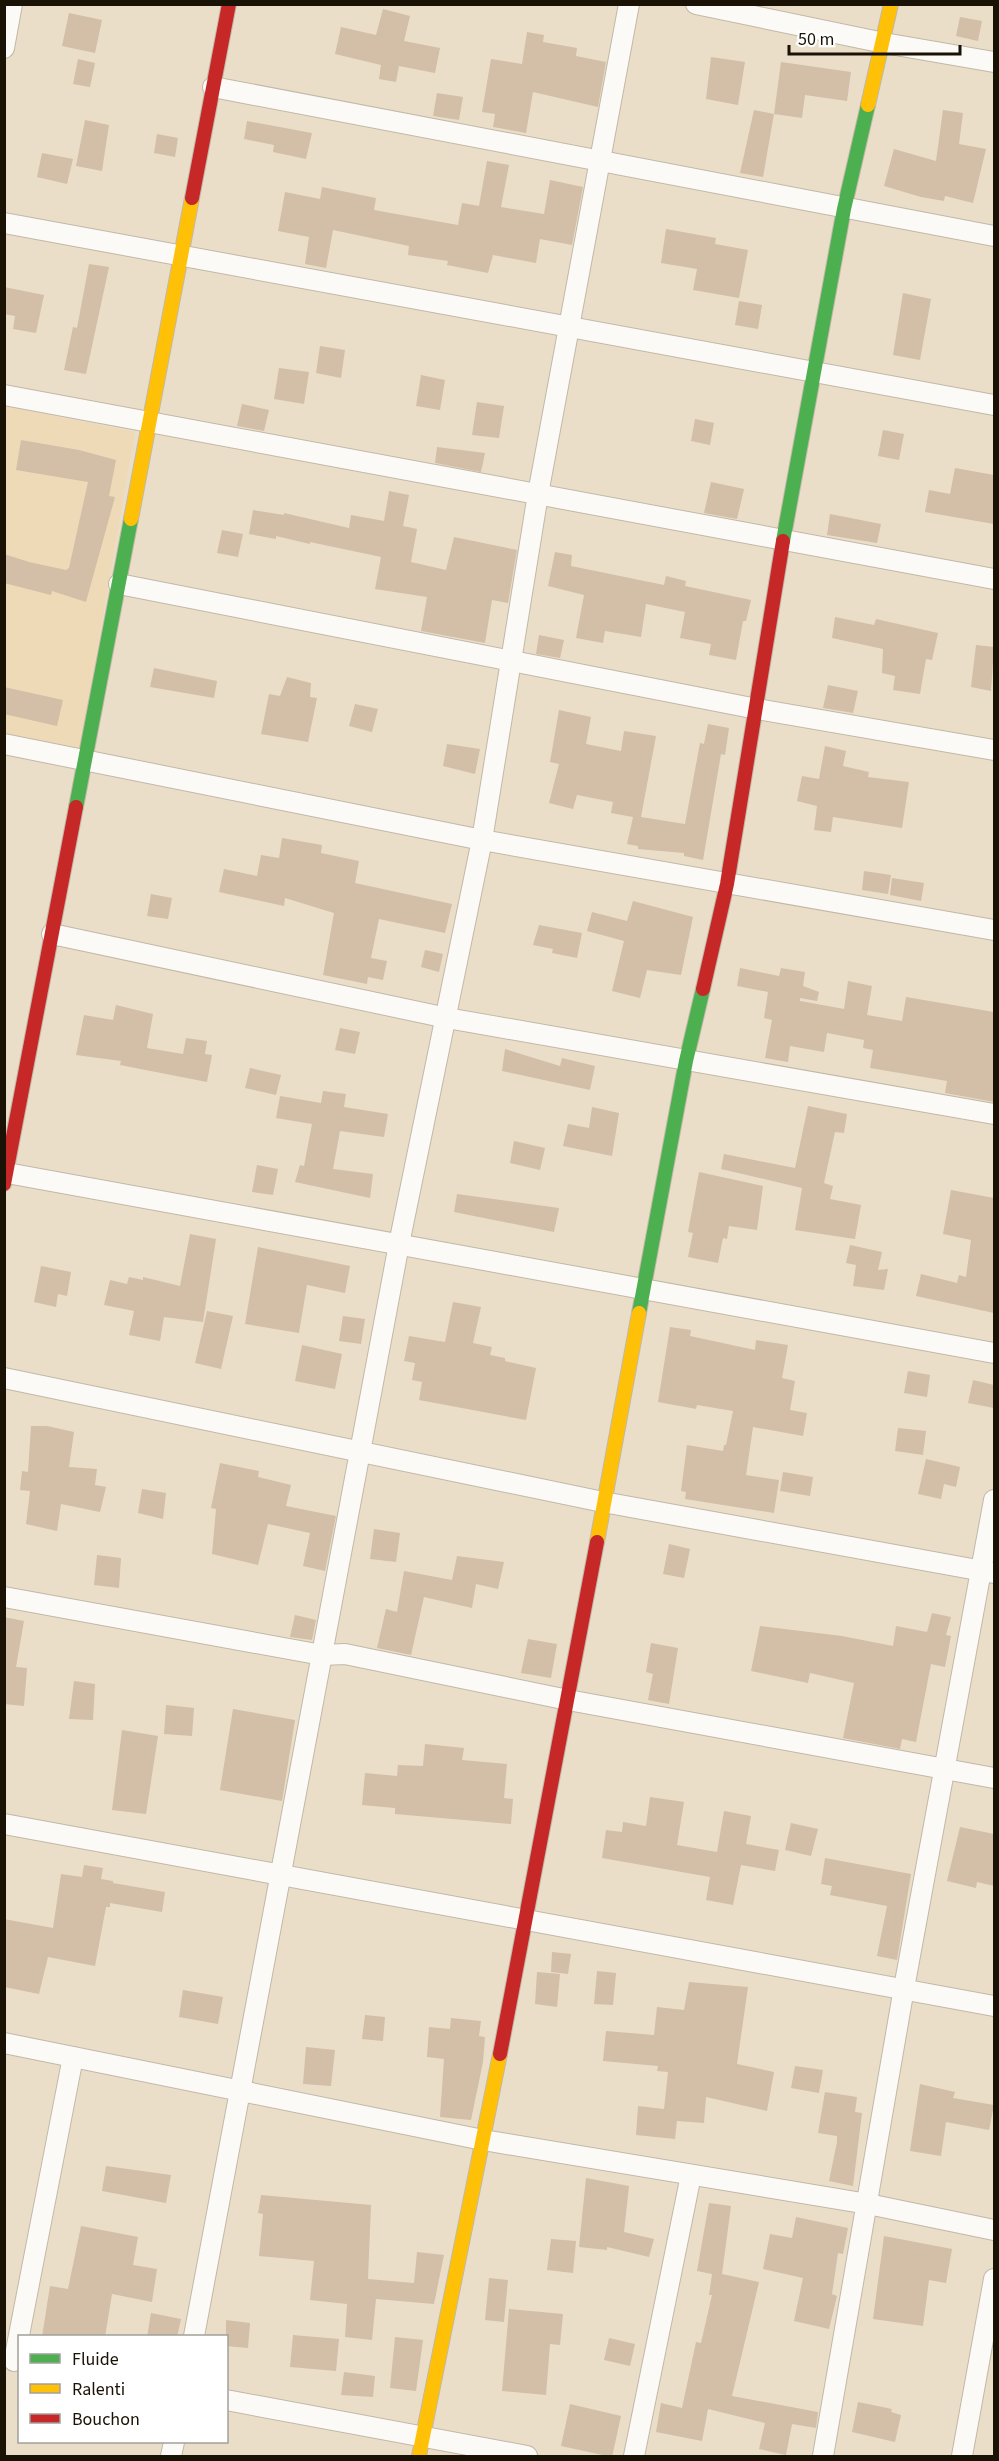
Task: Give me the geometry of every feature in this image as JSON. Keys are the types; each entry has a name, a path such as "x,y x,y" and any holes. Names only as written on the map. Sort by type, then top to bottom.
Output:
{"street":[{"path":"4,48 12,4"},
{"path":"229,4 6,1178 399,1244 994,1353"},
{"path":"194,2335 399,1244 482,840 513,662 538,494 629,4"},
{"path":"696,4 884,43 994,62"},
{"path":"419,2457 528,1918 686,1061 727,884 783,539 844,209 884,43 891,4"},
{"path":"213,87 994,236"},
{"path":"4,223 994,405"},
{"path":"4,395 994,579"},
{"path":"119,584 757,709 994,750"},
{"path":"4,744 86,758 482,840 994,930"},
{"path":"52,934 447,1018 994,1114"},
{"path":"4,1378 603,1502 988,1572"},
{"path":"823,2457 904,1988 945,1769 988,1572 994,1500"},
{"path":"4,1597 322,1655 345,1654 568,1700 994,1778"},
{"path":"4,1824 528,1918 994,2006"},
{"path":"4,2043 483,2140 868,2204 994,2230"},
{"path":"18,2335 73,2057"},
{"path":"634,2457 691,2175"},
{"path":"962,2457 994,2279"},
{"path":"13,2361 18,2336"},
{"path":"228,2400 527,2457"}],"shaded area":[{"path":"4,406 135,432 80,748 5,734"}],"building":[{"path":"383,9 410,16 404,41 440,48 435,73 399,66 396,82 379,79 381,65 335,54 341,27 376,35"},
{"path":"69,13 102,20 95,53 62,46"},
{"path":"960,17 982,21 978,41 956,36"},
{"path":"527,32 544,35 543,42 577,48 576,56 606,62 598,107 533,92 526,133 493,127 495,114 482,112 491,59 522,64"},
{"path":"711,57 745,62 738,105 706,99"},
{"path":"78,59 95,63 90,87 73,84"},
{"path":"781,62 851,72 847,101 805,95 802,118 774,114"},
{"path":"437,93 463,97 459,120 433,116"},
{"path":"754,110 774,114 763,177 740,173"},
{"path":"943,110 963,113 959,144 986,149 973,203 945,196 944,201 921,197 884,186 894,149 936,161"},
{"path":"85,120 109,125 102,171 76,166"},
{"path":"247,121 312,133 306,159 273,152 274,145 244,139"},
{"path":"157,134 178,138 175,157 154,153"},
{"path":"42,153 73,159 67,184 37,177"},
{"path":"487,161 509,165 501,207 544,214 550,180 583,187 572,245 540,239 536,263 493,255 488,273 447,265 448,261 408,255 409,246 333,230 326,268 305,264 309,237 278,231 285,192 320,199 322,187 376,198 374,210 458,225 462,203 479,206"},
{"path":"666,229 716,238 715,244 748,250 739,298 693,290 697,269 661,263"},
{"path":"89,264 109,267 86,374 64,370 73,327 77,328"},
{"path":"4,287 44,295 36,333 13,329 15,316 4,314"},
{"path":"903,293 931,299 920,360 893,355"},
{"path":"739,301 762,305 758,329 735,325"},
{"path":"320,346 345,350 341,378 316,373"},
{"path":"279,368 309,372 304,404 274,399"},
{"path":"421,375 445,380 440,410 416,406"},
{"path":"477,402 504,406 499,438 472,435"},
{"path":"242,404 269,410 264,431 237,426"},
{"path":"695,419 714,423 710,445 691,441"},
{"path":"883,430 904,434 899,460 878,456"},
{"path":"21,440 79,450 116,460 109,496 115,497 86,602 52,591 51,595 4,583 4,554 66,570 69,568 88,482 16,470"},
{"path":"437,447 485,453 481,472 435,463"},
{"path":"955,468 994,475 994,524 925,512 929,490 950,494"},
{"path":"711,482 744,489 737,519 704,513"},
{"path":"389,491 409,495 403,526 417,529 411,562 446,570 454,537 517,550 508,603 492,600 485,643 421,631 427,597 375,589 381,557 276,536 276,539 249,534 253,510 284,515 284,513 349,528 351,515 384,521"},
{"path":"830,514 881,524 877,543 827,535"},
{"path":"222,530 243,534 238,557 217,553"},
{"path":"555,552 572,555 571,566 664,585 666,576 686,581 685,586 751,600 746,621 743,621 736,660 709,655 711,644 680,638 685,612 646,604 641,637 605,631 603,643 576,638 584,595 548,586"},
{"path":"835,617 874,625 876,619 938,633 932,660 926,659 920,694 893,690 895,676 882,673 883,649 832,638"},
{"path":"539,635 564,640 560,658 536,654"},
{"path":"976,645 994,647 991,691 971,687"},
{"path":"154,668 217,681 214,698 150,687"},
{"path":"287,677 311,683 310,697 317,698 308,742 261,734 269,694 280,696"},
{"path":"828,685 858,691 853,713 823,708"},
{"path":"4,687 63,700 57,726 4,714"},
{"path":"355,704 378,709 372,732 349,726"},
{"path":"559,710 591,717 586,744 621,751 624,731 656,736 641,817 685,824 700,743 704,744 708,724 729,728 725,755 721,754 703,860 684,856 684,853 638,849 638,846 627,844 633,817 611,813 613,802 577,795 573,809 549,803 559,764 550,762"},
{"path":"447,744 480,749 475,774 443,766"},
{"path":"825,746 846,751 843,766 869,772 868,777 909,782 902,828 833,817 831,832 814,830 817,806 797,801 802,776 819,779"},
{"path":"282,838 322,845 321,853 359,861 355,883 452,904 445,933 379,919 371,958 387,961 383,980 368,977 367,984 323,975 334,913 285,898 284,906 219,892 224,869 257,876 261,855 279,858"},
{"path":"864,871 891,875 888,894 862,890"},
{"path":"892,878 924,883 921,901 890,895"},
{"path":"151,894 172,898 168,919 147,916"},
{"path":"633,901 693,917 681,975 647,970 640,998 612,991 624,941 587,931 592,912 627,921"},
{"path":"539,925 582,933 577,958 552,953 553,949 533,945"},
{"path":"425,950 443,954 439,972 421,967"},
{"path":"740,968 779,976 781,968 805,972 803,986 819,992 817,1001 800,998 800,1001 844,1009 848,981 872,986 867,1015 902,1021 906,997 994,1012 994,1102 945,1093 947,1081 870,1068 873,1050 863,1048 864,1040 827,1033 824,1052 790,1046 788,1062 765,1058 772,1020 764,1018 768,992 737,986"},
{"path":"116,1005 153,1014 147,1048 183,1054 186,1038 207,1041 205,1054 212,1055 207,1082 120,1065 121,1061 76,1055 84,1015 113,1020"},
{"path":"340,1028 360,1032 355,1054 335,1050"},
{"path":"505,1049 560,1066 562,1058 595,1066 590,1090 502,1071"},
{"path":"250,1068 281,1075 276,1095 245,1088"},
{"path":"323,1091 346,1094 344,1107 388,1114 384,1137 340,1131 333,1169 373,1174 370,1198 295,1182 300,1165 304,1166 312,1124 276,1118 280,1096 321,1103"},
{"path":"808,1106 847,1114 844,1133 835,1132 824,1183 833,1186 830,1199 861,1205 855,1239 795,1230 802,1188 721,1169 724,1154 795,1168"},
{"path":"592,1107 619,1113 612,1156 563,1146 568,1124 589,1128"},
{"path":"514,1141 545,1148 540,1170 510,1163"},
{"path":"257,1165 278,1169 273,1195 252,1192"},
{"path":"699,1172 763,1186 757,1230 729,1226 727,1239 723,1238 718,1263 688,1257 693,1233 688,1232"},
{"path":"951,1190 994,1198 994,1313 916,1296 921,1274 957,1283 959,1275 966,1277 971,1240 943,1234"},
{"path":"457,1194 559,1208 554,1232 454,1212"},
{"path":"190,1234 216,1239 203,1322 164,1317 160,1341 129,1335 134,1311 104,1305 110,1280 127,1284 129,1277 143,1280 143,1277 180,1286"},
{"path":"850,1245 882,1252 878,1270 888,1269 884,1290 853,1286 856,1265 846,1263"},
{"path":"258,1247 350,1266 345,1293 307,1285 299,1333 245,1324"},
{"path":"41,1266 71,1272 67,1296 58,1294 56,1307 34,1302"},
{"path":"453,1302 481,1307 473,1343 492,1347 490,1355 505,1358 505,1361 536,1368 526,1420 419,1400 422,1382 412,1380 415,1363 404,1361 409,1336 445,1342"},
{"path":"207,1311 233,1316 221,1369 195,1363"},
{"path":"343,1316 365,1319 361,1344 339,1341"},
{"path":"670,1327 691,1330 690,1336 755,1350 756,1340 788,1345 782,1378 795,1381 790,1410 807,1413 803,1436 753,1427 746,1475 779,1480 774,1513 685,1499 686,1492 681,1491 687,1445 723,1451 733,1411 697,1405 696,1409 658,1402"},
{"path":"302,1345 342,1354 335,1389 295,1381"},
{"path":"908,1371 930,1375 927,1397 904,1393"},
{"path":"973,1380 994,1385 994,1408 968,1403"},
{"path":"31,1426 47,1426 74,1432 69,1467 97,1469 95,1485 106,1487 100,1512 61,1504 57,1531 26,1524 30,1491 20,1490 22,1471 28,1472"},
{"path":"898,1428 926,1431 923,1455 895,1451"},
{"path":"926,1459 960,1467 956,1487 944,1484 941,1499 918,1494"},
{"path":"220,1463 259,1471 258,1477 291,1485 286,1506 336,1516 325,1571 303,1566 310,1533 268,1524 258,1565 212,1554 216,1509 211,1508"},
{"path":"783,1472 813,1477 810,1496 780,1491"},
{"path":"142,1489 166,1493 163,1519 138,1513"},
{"path":"374,1529 400,1533 396,1562 370,1559"},
{"path":"669,1544 690,1549 684,1578 663,1574"},
{"path":"97,1555 121,1558 119,1588 94,1585"},
{"path":"457,1556 504,1562 498,1589 476,1584 472,1608 424,1597 411,1655 377,1648 386,1609 397,1612 404,1571 452,1580"},
{"path":"932,1613 951,1617 946,1635 951,1636 945,1667 931,1664 916,1742 902,1739 900,1749 843,1738 854,1683 810,1673 808,1683 751,1671 760,1626 842,1636 893,1646 896,1626 927,1632"},
{"path":"295,1615 316,1620 312,1640 290,1637"},
{"path":"4,1617 24,1621 16,1667 27,1668 24,1706 4,1704"},
{"path":"528,1639 557,1644 551,1678 521,1673"},
{"path":"651,1643 678,1648 669,1704 648,1700 653,1674 646,1672"},
{"path":"74,1681 95,1684 93,1720 69,1719"},
{"path":"166,1705 194,1708 192,1736 164,1734"},
{"path":"233,1709 295,1720 282,1801 220,1790"},
{"path":"122,1730 158,1736 146,1814 112,1810"},
{"path":"425,1744 464,1748 462,1760 507,1764 504,1798 513,1799 511,1824 395,1814 395,1808 362,1805 365,1773 397,1776 398,1765 423,1766"},
{"path":"650,1797 684,1802 677,1845 717,1852 724,1811 751,1816 746,1844 779,1850 775,1871 741,1865 733,1905 706,1900 710,1877 602,1858 606,1830 622,1832 623,1822 646,1826"},
{"path":"791,1823 818,1829 811,1856 785,1850"},
{"path":"960,1827 994,1834 994,1886 977,1882 976,1888 947,1881"},
{"path":"825,1858 911,1874 897,1960 877,1956 887,1906 830,1895 832,1886 821,1884"},
{"path":"84,1865 103,1868 101,1879 113,1881 113,1883 165,1892 162,1912 110,1903 110,1907 106,1907 95,1966 48,1957 39,1994 4,1987 4,1919 53,1928 61,1874 82,1877"},
{"path":"552,1952 571,1954 568,1974 551,1972"},
{"path":"597,1971 616,1973 613,2005 594,2004"},
{"path":"537,1972 560,1974 557,2007 535,2004"},
{"path":"689,1982 748,1987 737,2064 774,2072 767,2111 706,2097 704,2123 677,2121 675,2139 636,2135 638,2106 664,2109 668,2072 657,2071 658,2066 603,2061 606,2031 654,2035 657,2007 684,2010"},
{"path":"183,1990 223,1997 218,2024 179,2017"},
{"path":"365,2015 385,2017 383,2041 362,2039"},
{"path":"451,2018 481,2021 479,2036 485,2037 483,2062 471,2120 440,2117 444,2059 427,2057 429,2027 450,2029"},
{"path":"306,2047 335,2050 331,2086 303,2084"},
{"path":"795,2066 823,2070 819,2093 791,2088"},
{"path":"920,2084 955,2092 953,2098 994,2105 989,2130 946,2122 941,2156 910,2151"},
{"path":"825,2092 857,2097 855,2112 862,2113 853,2186 829,2181 837,2136 818,2133"},
{"path":"106,2166 171,2175 166,2203 102,2191"},
{"path":"586,2178 629,2186 624,2232 654,2239 649,2257 607,2247 607,2250 579,2247"},
{"path":"261,2195 371,2205 368,2279 414,2283 417,2252 444,2255 434,2304 376,2299 372,2340 345,2337 347,2304 310,2300 314,2261 259,2256 263,2214 258,2213"},
{"path":"709,2203 731,2206 722,2274 759,2282 732,2396 818,2412 816,2428 792,2424 786,2455 759,2449 765,2423 708,2409 702,2441 656,2432 661,2403 682,2408 696,2342 701,2343 712,2295 709,2295 712,2274 697,2271"},
{"path":"796,2217 848,2228 843,2254 838,2253 832,2294 837,2296 829,2329 794,2321 803,2278 763,2269 770,2234 792,2238"},
{"path":"81,2226 138,2237 133,2265 157,2269 152,2302 112,2294 105,2335 42,2335 50,2286 68,2289"},
{"path":"884,2236 952,2249 946,2283 929,2280 923,2326 873,2319"},
{"path":"551,2239 576,2241 573,2273 547,2270"},
{"path":"489,2278 508,2280 504,2322 485,2320"},
{"path":"509,2309 563,2314 560,2345 550,2344 546,2395 502,2391"},
{"path":"151,2313 181,2319 177,2335 147,2335"},
{"path":"226,2320 250,2323 248,2348 228,2346 228,2335 226,2335"},
{"path":"293,2335 339,2339 336,2371 290,2367"},
{"path":"395,2337 423,2340 416,2391 390,2388"},
{"path":"609,2338 635,2344 630,2366 604,2360"},
{"path":"344,2372 375,2376 373,2397 341,2395"},
{"path":"858,2402 892,2409 891,2412 901,2415 895,2442 852,2432"},
{"path":"570,2404 621,2416 612,2457 561,2446"}],"traffic: fast":[{"path":"783,541 844,209 868,105"},
{"path":"76,807 131,519"},
{"path":"639,1313 686,1061 703,989"}],"traffic: slow":[{"path":"868,105 891,4"},
{"path":"131,519 192,198"},
{"path":"597,1542 639,1313"},
{"path":"419,2456 500,2054"}],"traffic: jam":[{"path":"192,198 229,4"},
{"path":"703,989 727,884 783,541"},
{"path":"4,1184 76,807"},
{"path":"500,2054 597,1542"}]}
